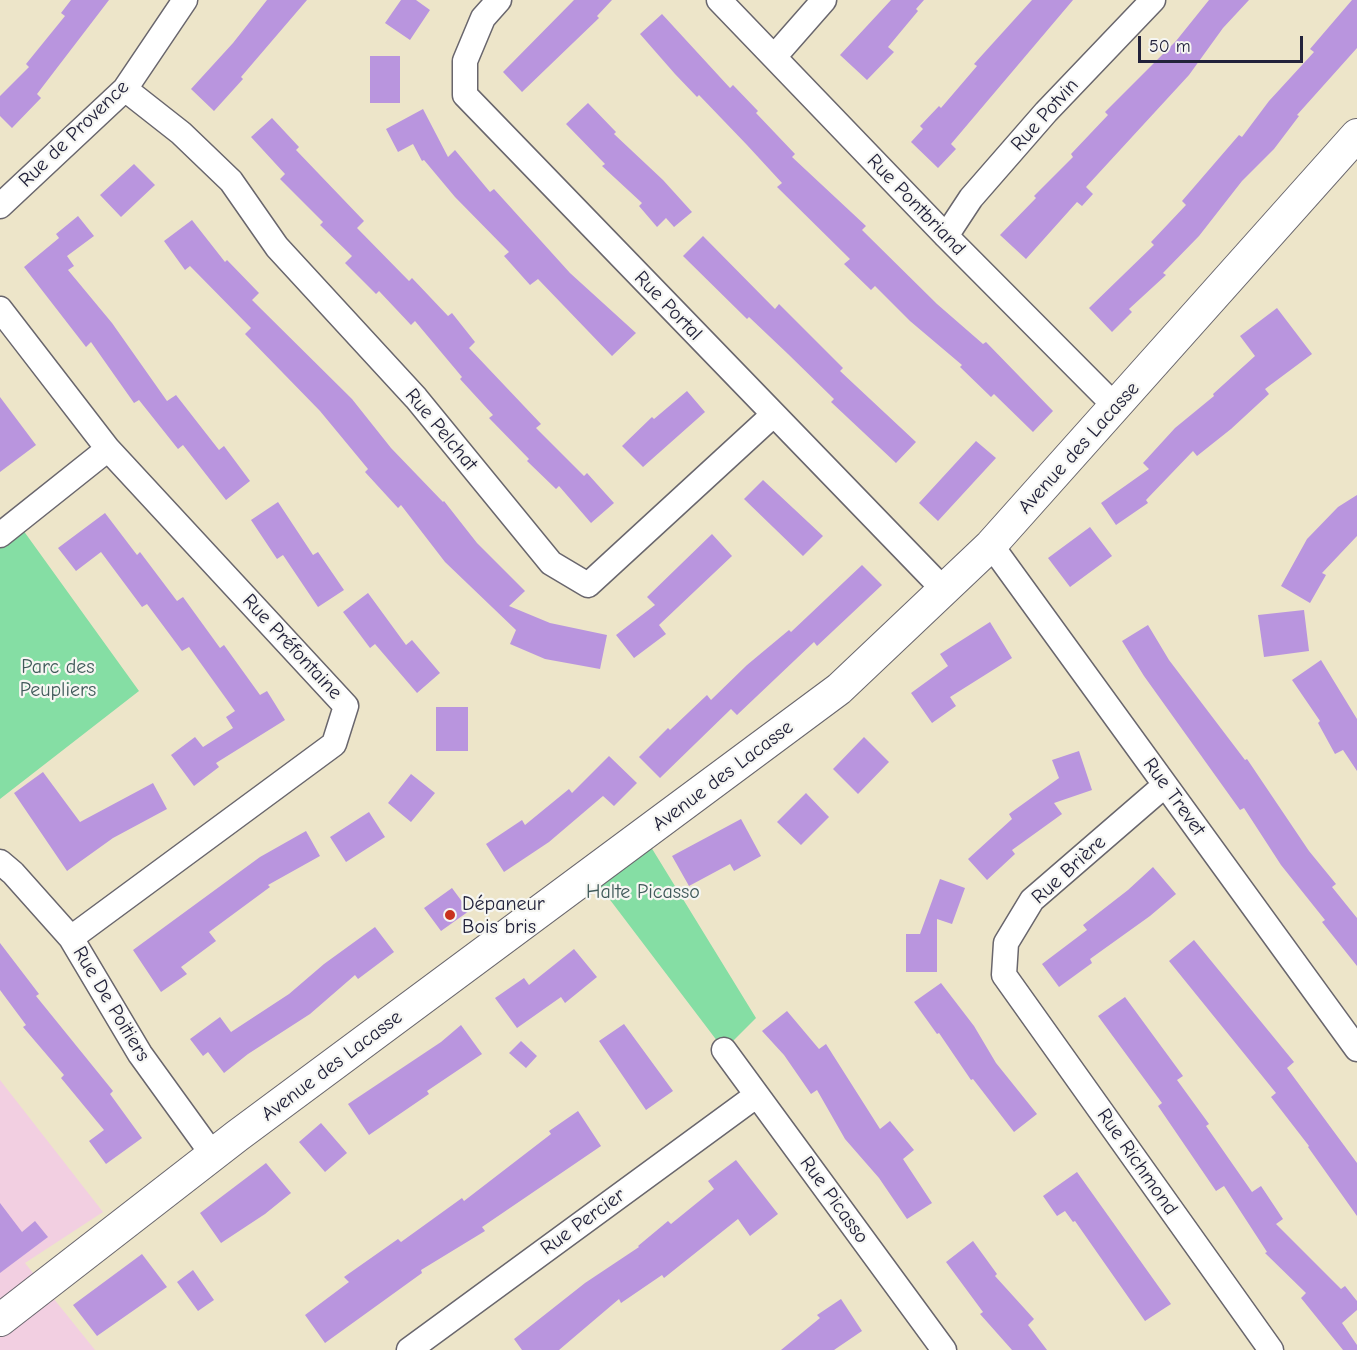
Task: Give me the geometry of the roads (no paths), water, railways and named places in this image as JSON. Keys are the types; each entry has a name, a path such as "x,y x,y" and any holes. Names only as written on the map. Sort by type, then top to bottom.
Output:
{"street":[{"name":"Rue de Provence","path":"0,206 125,89 185,0"},
{"name":"Rue Portal","path":"499,0 483,18 465,61 465,95 945,591"},
{"name":"Rue Pontbriand","path":"719,0 946,236 1116,407"},
{"path":"774,57 824,0"},
{"name":"Rue Potvin","path":"946,236 971,198 1046,112 1153,0"},
{"name":"Rue Pelchat","path":"125,89 180,133 231,181 277,247 416,398 551,563 588,585 773,415"},
{"name":"Avenue des Lacasse","path":"0,1320 213,1155 839,689 991,545 1357,135"},
{"name":"Rue Préfontaine","path":"0,309 108,449 346,706 334,744 71,938"},
{"path":"0,535 108,449"},
{"name":"Rue Trevet","path":"991,545 1357,1049"},
{"name":"Rue Brière","path":"1004,975 1006,944 1032,900 1166,785"},
{"name":"Rue De Poitiers","path":"0,862 14,873 71,938 140,1054 213,1155"},
{"name":"Rue Richmond","path":"1004,975 1271,1350"},
{"name":"Rue Picasso","path":"724,1050 941,1349"},
{"name":"Rue Percier","path":"409,1350 757,1095"}],"place":[{"name":"Dépaneur Bois bris","path":"450,915"}],"park label":[{"name":"Parc des Peupliers","path":"58,678"},
{"name":"Halte Picasso","path":"643,892"}]}
